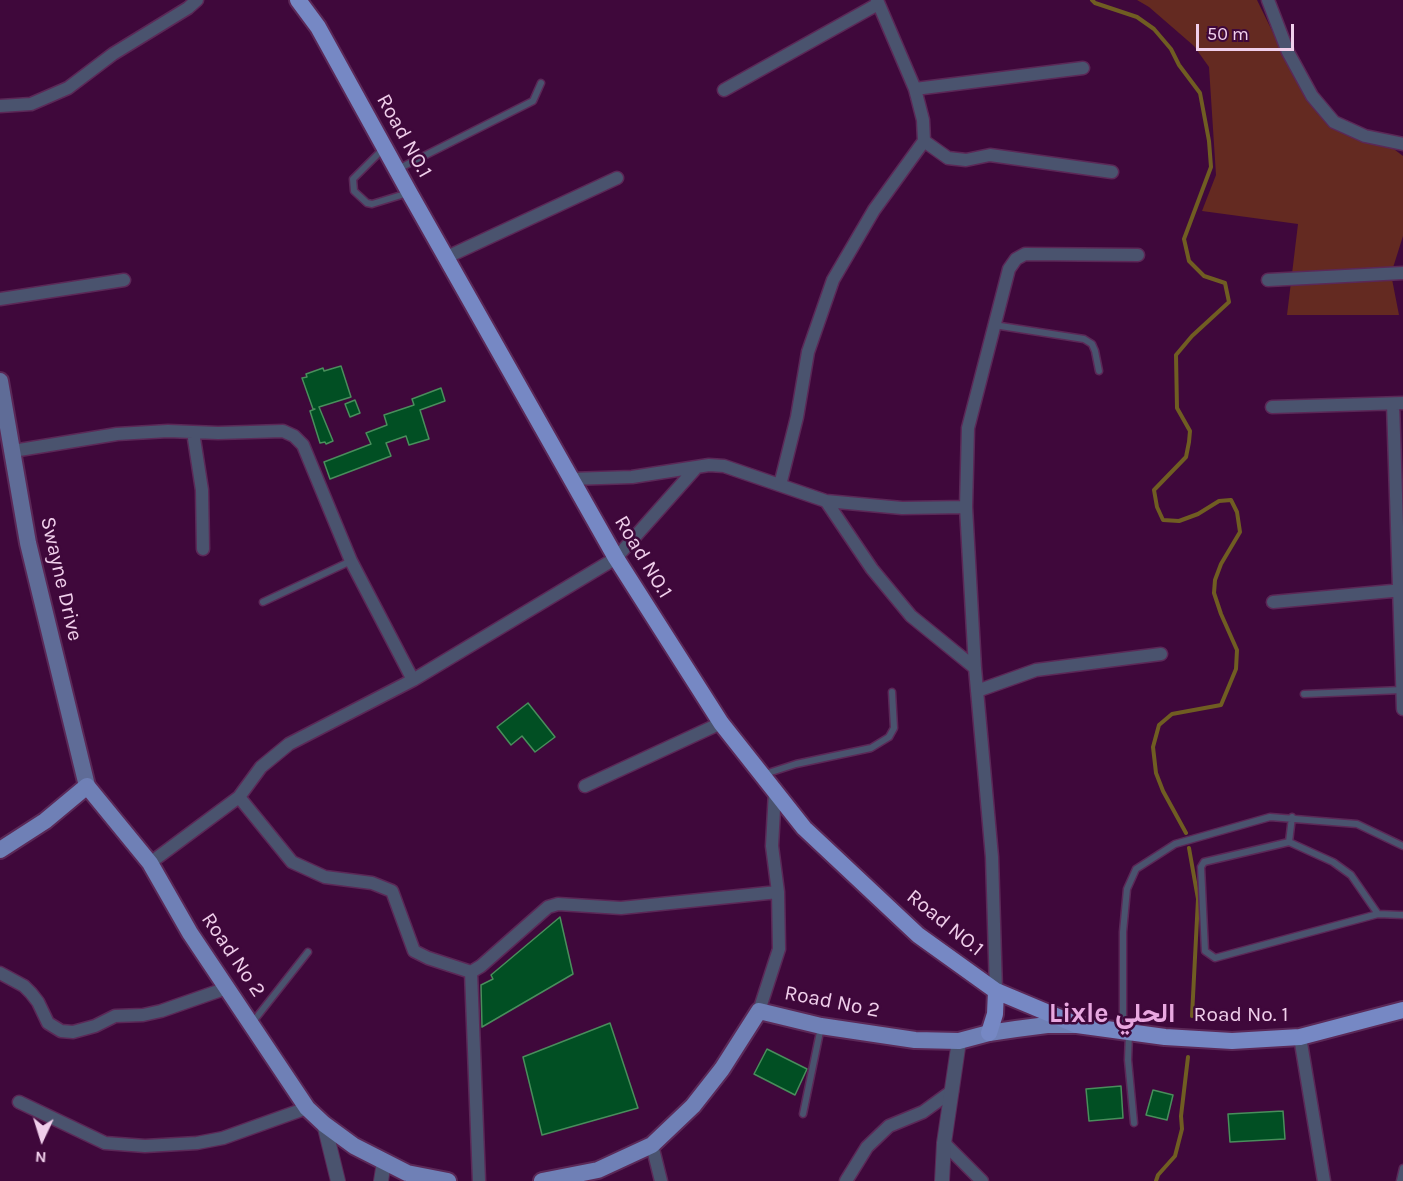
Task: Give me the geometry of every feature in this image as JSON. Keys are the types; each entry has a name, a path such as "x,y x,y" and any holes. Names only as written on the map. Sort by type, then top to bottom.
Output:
{"highway":[{"name":"Road NO.1","path":"298,0 318,27 616,558 721,723 804,828 918,935 996,991 1077,1025"},
{"path":"989,1033 995,1014 996,991"},
{"name":"Road No. 1","path":"1077,1025 1165,1038 1232,1041 1300,1037 1403,1010"}],"main road":[{"name":"Swayne Drive","path":"0,381 28,543 87,786"},
{"path":"0,850 45,821 87,786"},
{"name":"Road No 2","path":"87,786 150,863 190,933 307,1108 354,1146 384,1162 407,1173 448,1181"},
{"name":"Road No 2","path":"542,1181 598,1170 652,1144 693,1106 722,1070 759,1011 821,1026 915,1040 959,1041 989,1033 1047,1025 1077,1025"}],"street":[{"path":"0,106 31,104 68,88 113,54 188,8 197,0"},
{"path":"1268,0 1288,52 1312,96 1334,122 1365,136 1403,144"},
{"path":"724,90 877,2 915,89 923,120 924,141 874,210 833,280 808,352 797,417 780,485"},
{"path":"915,89 1083,68"},
{"path":"924,141 948,158 966,160 990,155 1112,172"},
{"path":"447,257 617,178"},
{"path":"996,991 993,857 975,668 966,507 968,428 1009,269 1016,259 1025,254 1137,255"},
{"path":"1268,280 1403,273"},
{"path":"0,299 124,280"},
{"path":"1272,407 1398,403 1403,709"},
{"path":"13,451 117,434 168,431 283,431 294,436 303,445 351,561 413,680"},
{"path":"193,432 202,490 203,549"},
{"path":"570,478 632,477 709,465 724,466 826,501 902,508 966,507"},
{"path":"150,863 239,797 261,767 289,744 413,680 616,558 696,468"},
{"path":"826,501 872,569 911,616 975,668"},
{"path":"1273,602 1400,590"},
{"path":"977,691 1035,670 1161,654"},
{"path":"585,786 721,723"},
{"path":"759,1011 779,949 778,892 772,846 775,791"},
{"path":"239,797 292,862 325,877 372,883 392,891 414,951 471,972 542,915 548,907 558,904 621,908 778,892"},
{"path":"471,972 479,1181"},
{"path":"0,973 24,986 31,993 48,1023 61,1031 73,1032 95,1026 115,1016 152,1013 227,988"},
{"path":"1300,1037 1324,1181"},
{"path":"942,1181 944,1143 959,1041"},
{"path":"846,1181 867,1147 889,1126 923,1112 952,1091"},
{"path":"19,1102 105,1143 146,1146 197,1143 224,1138 307,1108"},
{"path":"324,1124 338,1181"},
{"path":"944,1143 982,1181"},
{"path":"652,1144 661,1181"},
{"path":"381,1181 384,1162"}],"lane":[{"path":"397,169 533,101 541,83"},
{"path":"385,147 353,179 354,191 366,203 372,204 409,192"},
{"path":"994,325 1084,339 1092,344 1099,371"},
{"path":"263,602 351,561"},
{"path":"1304,694 1402,690"},
{"path":"762,775 796,764 871,748 889,737 894,728 892,692"},
{"path":"1134,1123 1126,1032 1123,932 1127,889 1137,869 1175,844 1270,817 1357,824 1403,846"},
{"path":"1288,842 1292,817"},
{"path":"1378,914 1351,875 1333,862 1288,842 1204,862 1202,867 1205,951 1209,956 1215,958 1378,914 1403,915"},
{"path":"251,1023 308,952"},
{"path":"803,1114 821,1026"},
{"path":"1400,1181 1403,1168"}],"shaded area":[{"path":"1137,0 1257,0 1279,45 1327,124 1382,140 1403,156 1403,236 1391,274 1399,315 1287,315 1298,224 1202,211 1216,175 1209,67 1194,46 1149,7"}],"building":[{"path":"341,366 351,397 319,407 333,441 326,444 325,442 320,443 310,411 315,409 313,409 302,378 307,377 306,374 323,368 324,371"},
{"path":"441,388 445,401 420,410 429,439 409,445 406,436 386,443 391,456 330,479 324,462 371,444 366,433 387,425 384,415 414,405 412,399"},
{"path":"355,400 360,413 350,417 345,404"},
{"path":"528,703 555,737 535,752 522,736 511,745 497,727"},
{"path":"560,917 573,974 482,1027 481,985 493,979 491,975"},
{"path":"610,1023 638,1108 542,1135 523,1057"},
{"path":"767,1049 807,1069 795,1095 754,1074"},
{"path":"1121,1086 1123,1118 1089,1121 1086,1089"},
{"path":"1153,1090 1173,1095 1167,1120 1146,1115"},
{"path":"1283,1111 1285,1139 1230,1142 1228,1114"}],"waterway":[{"path":"1092,0 1137,17 1154,29 1171,49 1179,65 1200,93 1209,141 1211,167 1184,239 1189,261 1204,276 1225,283 1229,302 1192,336 1176,355 1177,408 1190,431 1189,442 1186,457 1154,490 1157,507 1163,520 1179,521 1198,514 1219,501 1231,500 1237,512 1240,532 1221,564 1215,580 1214,593 1237,650 1236,669 1221,705 1172,714 1159,725 1153,747 1156,773 1186,833"},
{"path":"1189,848 1198,899 1192,1016"},
{"path":"1156,1181 1158,1175 1175,1156 1182,1129 1181,1116 1188,1057"}],"district":[{"name":"Lixle الحلي","path":"1112,1014"}]}
